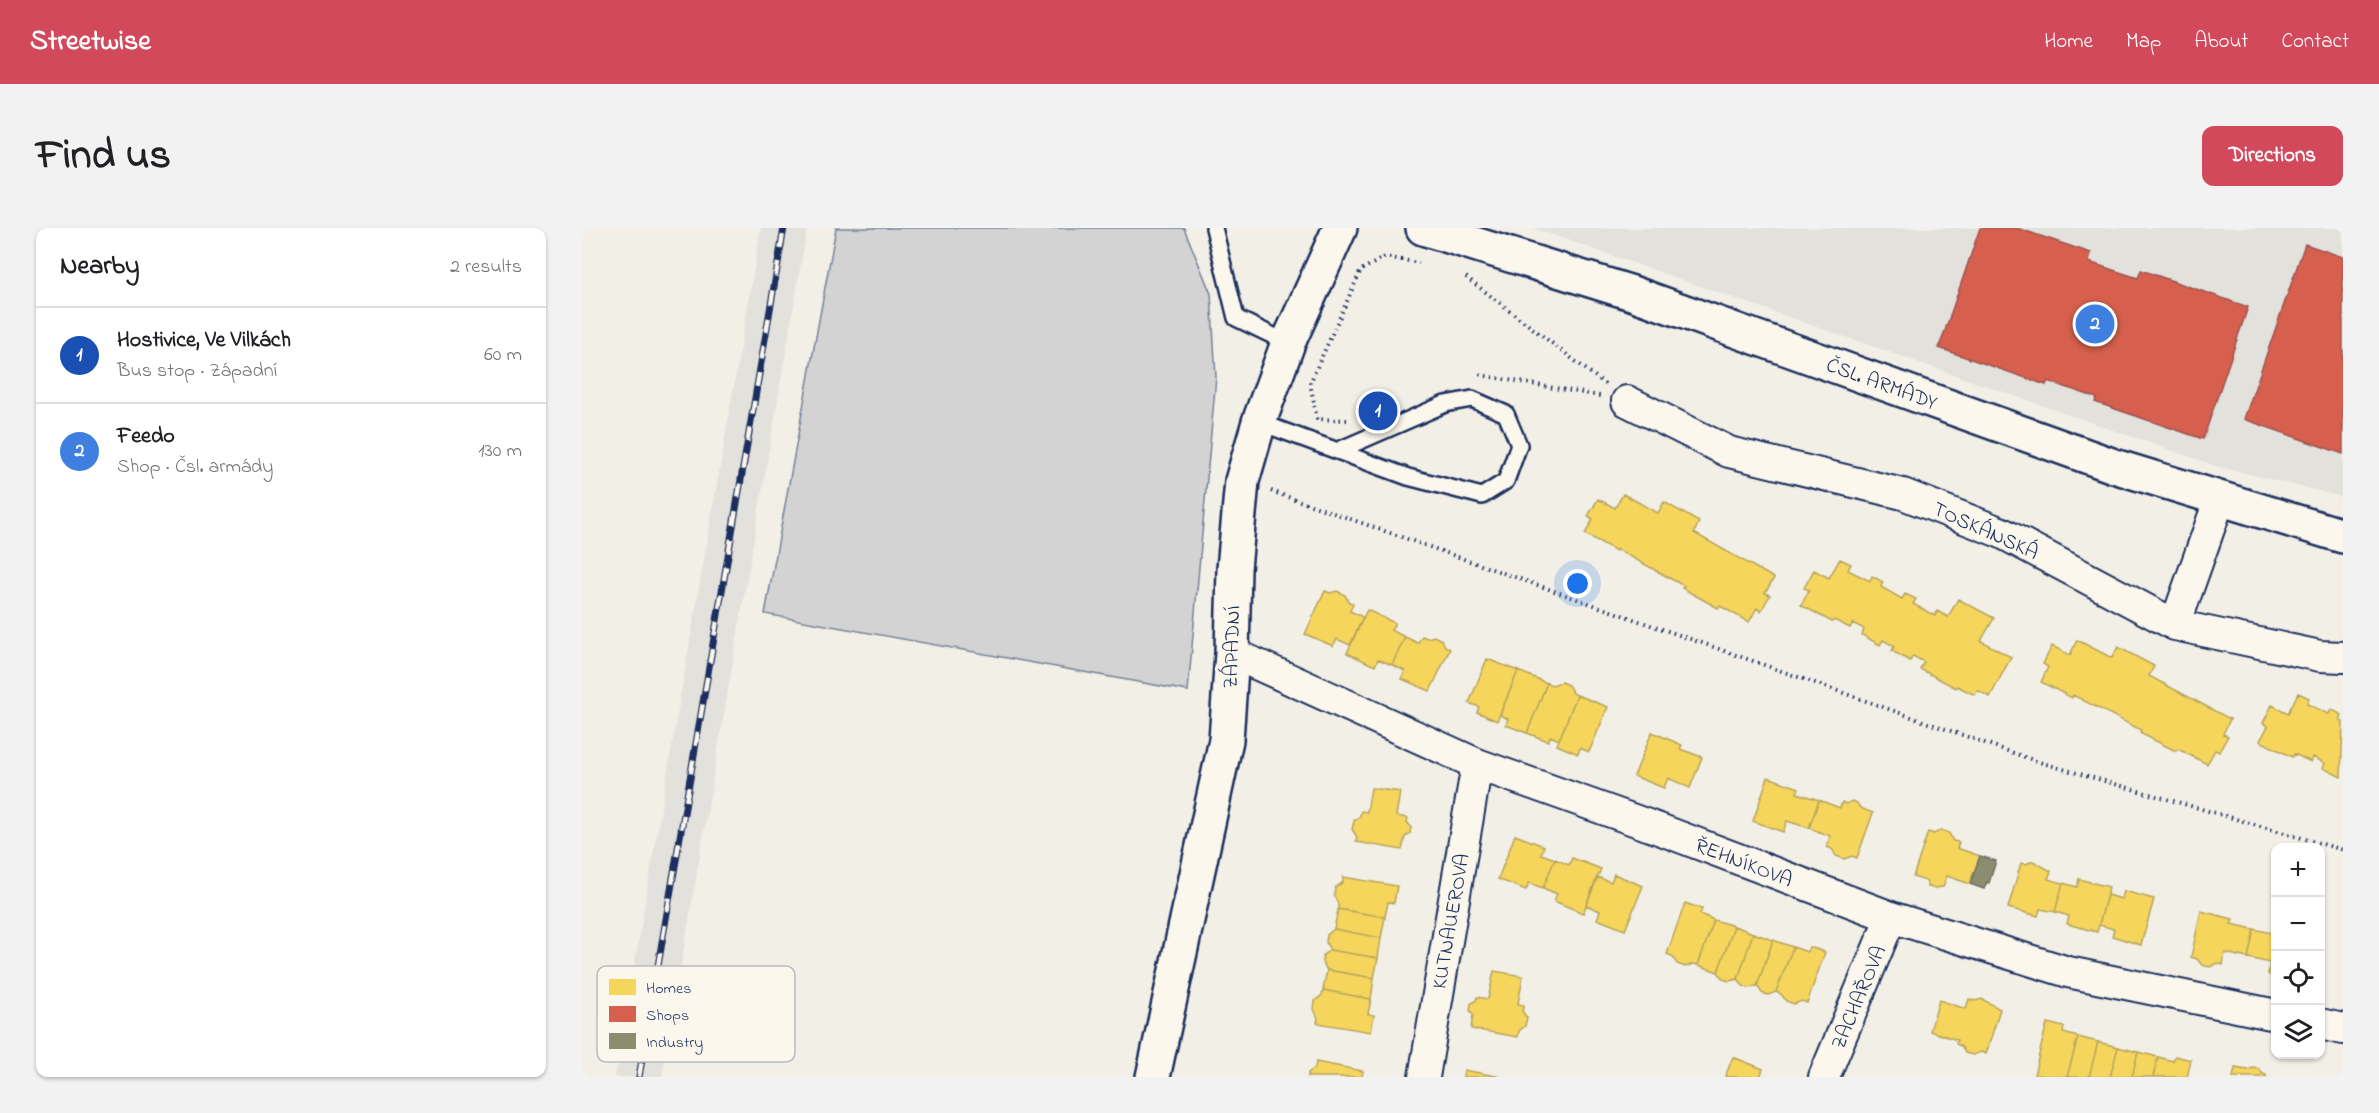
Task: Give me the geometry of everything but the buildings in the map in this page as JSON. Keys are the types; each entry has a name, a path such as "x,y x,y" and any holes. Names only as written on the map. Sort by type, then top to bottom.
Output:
{"main road":[{"name":"ZÁPADNÍ","path":"1153,1077 1226,740 1232,653 1234,568 1242,481 1259,422 1288,343 1340,228"},
{"name":"ČSL. ARMÁDY","path":"1423,228 1632,293 2114,466 2343,536"}],"street":[{"name":"TOSKÁNSKÁ","path":"1627,401 1729,452 1903,494 2002,533 2175,625 2320,656 2343,657"},
{"path":"2175,625 2220,498"},
{"name":"ŘEHNÍKOVA","path":"1232,653 1477,765 1659,829 1891,918 2068,972 2271,1014"},
{"name":"KUTNAUEROVA","path":"1424,1077 1477,765"},
{"name":"ZACHAŘOVA","path":"1824,1077 1891,918"},
{"path":"2325,1025 2343,1029"}],"lane":[{"path":"1214,228 1236,318 1288,343"},
{"path":"1259,422 1337,451 1408,477 1482,496 1506,481 1519,445 1506,414 1472,399 1445,404 1337,451"}],"path":[{"path":"1464,241 1456,269 1627,401"},
{"path":"1355,420 1317,419 1310,383 1361,270 1385,257 1425,264"},
{"path":"1472,374 1627,401"},
{"path":"1242,481 2038,762 2343,850"}],"shaded area":[{"path":"761,228 807,228 681,966 634,966"},
{"path":"836,228 1184,228 1211,294 1216,377 1188,691 765,614"},
{"path":"1533,228 2343,228 2343,497 2216,466"},
{"path":"618,1062 665,1062 662,1077 615,1077"}],"railway":[{"path":"658,966 784,228"},
{"path":"639,1077 642,1062"}],"place":[{"name":"Feedo","path":"2095,324"},
{"name":"Hostivice, Ve Vilkách","path":"1378,411"}]}
